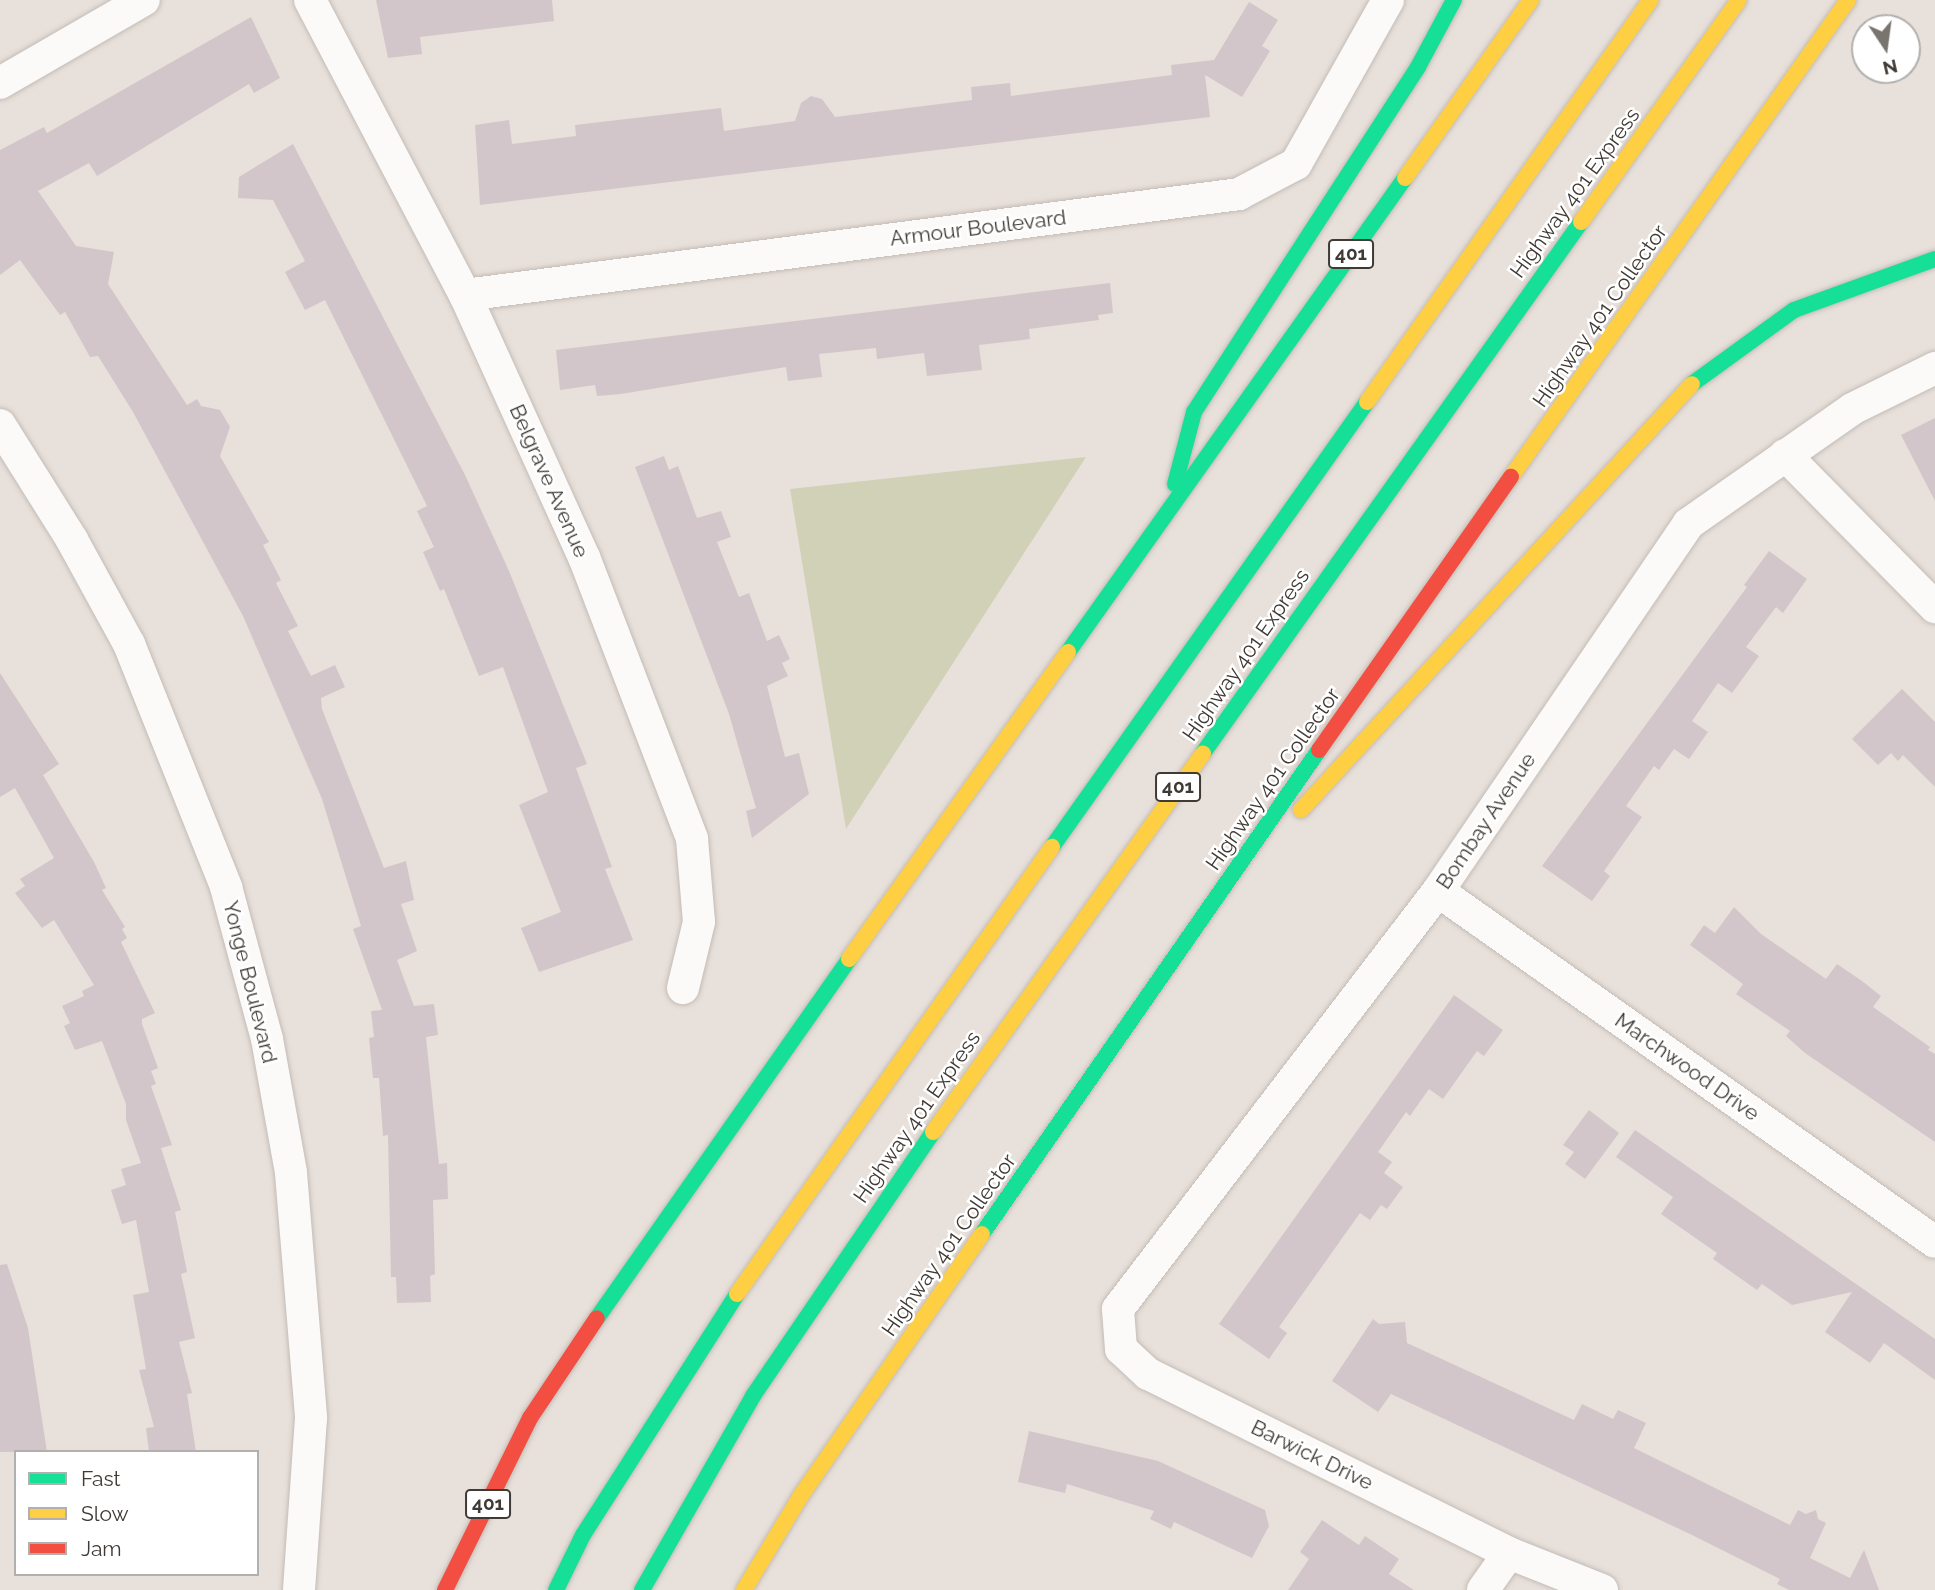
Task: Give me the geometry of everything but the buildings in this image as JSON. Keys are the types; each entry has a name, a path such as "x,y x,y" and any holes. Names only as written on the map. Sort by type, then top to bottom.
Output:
{"highway":[{"path":"1168,507 1194,412 1418,67 1454,0"},
{"name":"401","path":"445,1590 530,1418 638,1256 901,892 1168,507 1531,0"},
{"path":"556,1590 583,1535 696,1351 1651,0"},
{"name":"Highway 401 Express","path":"642,1590 753,1396 849,1250 1739,0"},
{"name":"Highway 401 Collector","path":"744,1590 802,1494 1254,843 1848,0"},
{"path":"1254,843 1298,814 1531,564 1681,393 1794,310 1935,259"}],"street":[{"path":"0,83 144,0"},
{"name":"Belgrave Avenue","path":"310,0 465,295 584,556 692,839 699,922 683,988"},
{"name":"Armour Boulevard","path":"465,295 1239,194 1296,164 1388,0"},
{"name":"Bombay Avenue","path":"1121,1349 1118,1309 1438,891 1688,524 1852,409 1935,368"},
{"name":"Yonge Boulevard","path":"0,425 72,540 129,644 226,887 267,1039 290,1174 311,1418 299,1590"},
{"path":"1785,455 1935,607"},
{"name":"Marchwood Drive","path":"1438,891 1935,1242"},
{"name":"Barwick Drive","path":"1121,1349 1148,1374 1509,1553 1602,1590"},
{"path":"1483,1590 1509,1553"}],"green space":[{"path":"1086,457 846,829 790,489"}],"traffic: fast":[{"path":"1175,484 1194,412 1418,67 1454,0"},
{"path":"1068,652 1405,178"},
{"path":"1203,753 1581,222"},
{"path":"1692,384 1794,310 1935,259"},
{"path":"1052,847 1367,402"},
{"path":"982,1234 1319,750"},
{"path":"597,1318 849,959"},
{"path":"642,1590 753,1396 933,1132"},
{"path":"556,1590 583,1535 737,1294"}],"traffic: slow":[{"path":"1405,178 1531,0"},
{"path":"1367,402 1651,0"},
{"path":"1581,222 1739,0"},
{"path":"1511,477 1848,0"},
{"path":"1301,810 1692,384"},
{"path":"849,959 1068,652"},
{"path":"933,1132 1203,753"},
{"path":"737,1294 1052,847"},
{"path":"744,1590 802,1494 982,1234"}],"traffic: jam":[{"path":"1319,750 1511,477"},
{"path":"445,1590 530,1418 597,1318"}]}
